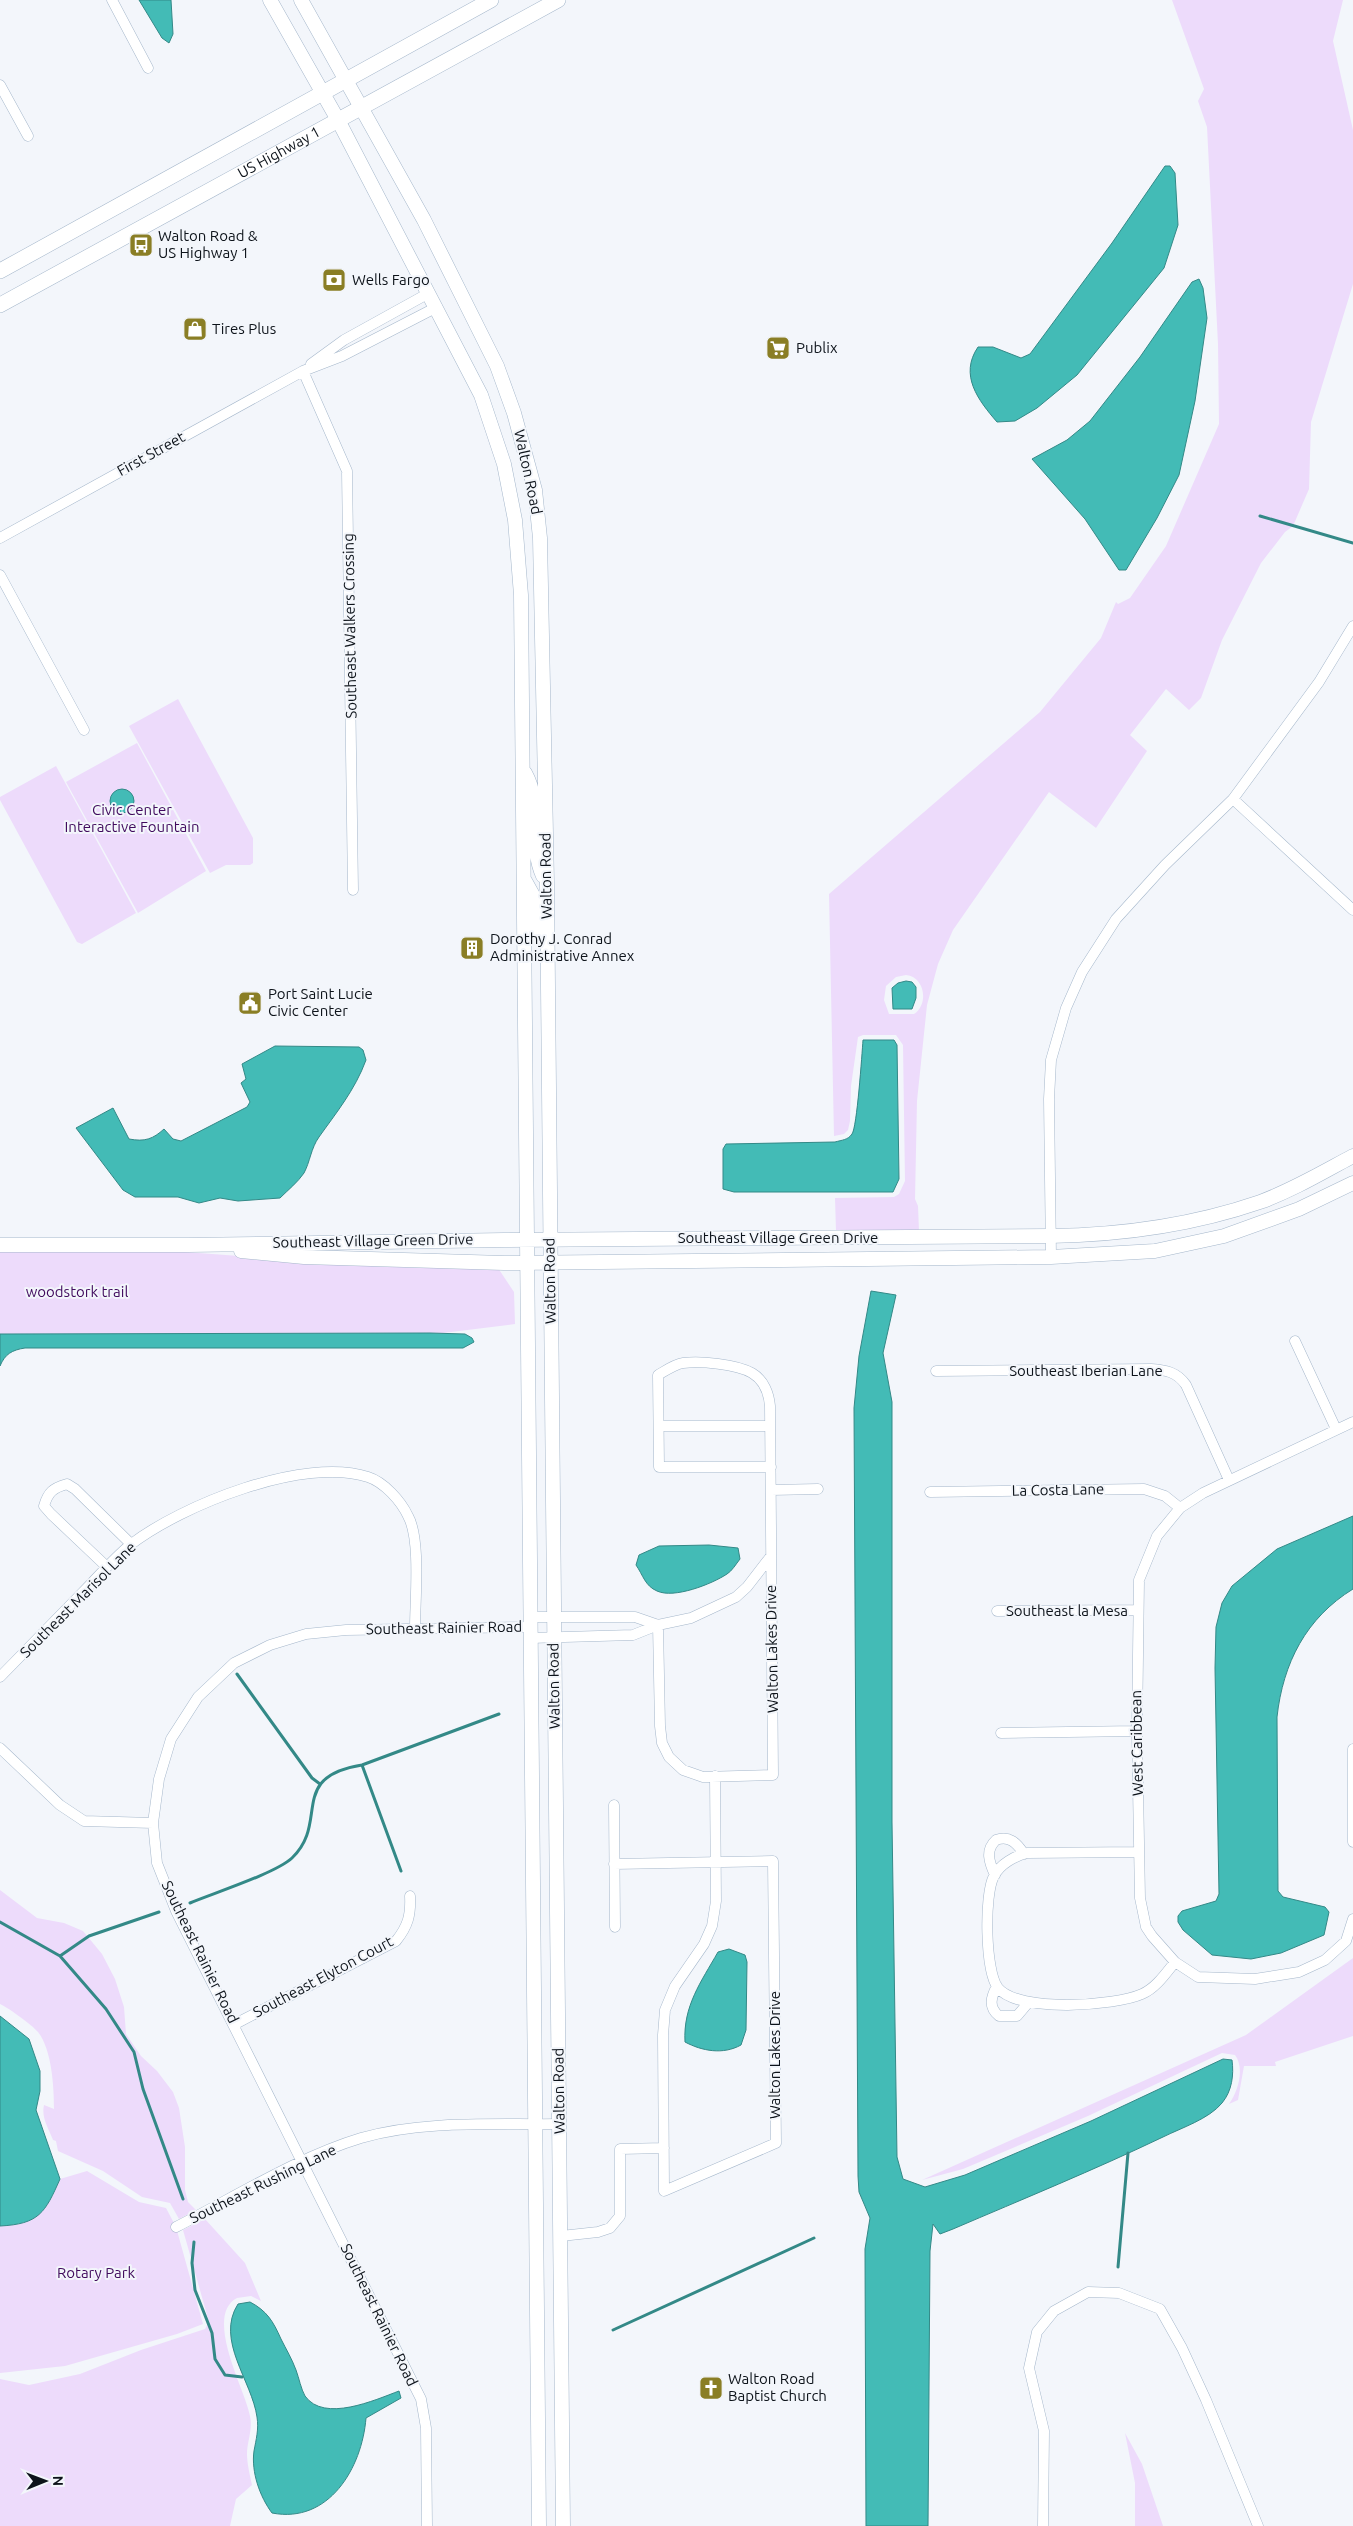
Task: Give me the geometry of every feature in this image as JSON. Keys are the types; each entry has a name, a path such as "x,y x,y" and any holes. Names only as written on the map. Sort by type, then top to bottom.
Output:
{"main road":[{"name":"Walton Road","path":"270,0 338,120 437,307 481,395 504,464 515,520 521,594 539,2526"},
{"name":"Walton Road","path":"301,0 347,79 424,220 497,366 514,412 534,490 541,566 547,884 563,2526"},
{"name":"US Highway 1","path":"0,271 490,0"},
{"name":"US Highway 1","path":"0,305 558,0"},
{"path":"523,768 534,794 537,863 547,884"},
{"path":"524,878 535,899 541,974 547,997"},
{"name":"Southeast Village Green Drive","path":"0,1245 188,1245 1050,1236 1126,1232 1198,1220 1261,1201 1353,1156"},
{"name":"Southeast Village Green Drive","path":"188,1245 304,1257 405,1261 550,1262 1051,1257 1155,1251 1224,1236 1299,1209 1353,1183"}],"street":[{"path":"112,0 148,68"},
{"path":"0,85 28,136"},
{"name":"First Street","path":"303,371 344,340 429,293"},
{"name":"First Street","path":"0,538 303,371 342,356 437,307"},
{"name":"Southeast Walkers Crossing","path":"303,371 347,471 353,890"},
{"path":"0,575 84,730"},
{"path":"1051,1257 1048,1099 1051,1060 1066,1008 1088,961 1116,919 1165,866 1233,799 1319,682 1353,626"},
{"path":"1233,799 1353,910"},
{"path":"1295,1341 1336,1429"},
{"name":"Walton Lakes Drive","path":"658,1625 662,1743 669,1757 683,1770 704,1777 773,1774 771,1490 769,1395 761,1382 752,1373 715,1363 681,1363 658,1375 659,1467 770,1467"},
{"name":"Southeast Iberian Lane","path":"936,1371 1151,1369 1171,1372 1181,1378 1186,1385 1229,1480"},
{"name":"West Caribbean","path":"1353,1422 1229,1480 1180,1508 1157,1536 1148,1554 1139,1580 1137,1610 1140,1898 1146,1927 1159,1946 1175,1962 1198,1976 1255,1979 1299,1972 1325,1960 1346,1941 1353,1919"},
{"path":"659,1426 770,1426"},
{"name":"Southeast Marisol Lane","path":"0,1677 131,1544 211,1500 290,1476 334,1472 370,1477 390,1491 408,1516 415,1534 415,1628"},
{"path":"107,1567 50,1514 44,1506 48,1495 55,1488 67,1484 75,1489 131,1544"},
{"path":"771,1490 818,1489"},
{"name":"La Costa Lane","path":"930,1492 1144,1489 1164,1496 1180,1508"},
{"name":"Walton Lakes Drive","path":"530,1628 554,1638 634,1635 658,1625 691,1618 736,1597 747,1587 771,1556"},
{"name":"Southeast la Mesa","path":"998,1611 1137,1610"},
{"path":"530,1628 554,1617 635,1616 658,1625"},
{"name":"Southeast Rainier Road","path":"427,2526 426,2428 421,2400 235,2024 176,1910 157,1862 153,1823 159,1779 171,1739 198,1698 234,1664 270,1645 306,1634 346,1630 530,1628"},
{"path":"1000,1733 1137,1731"},
{"path":"0,1748 60,1805 84,1821 153,1823"},
{"path":"1353,1749 1353,1842"},
{"name":"Walton Lakes Drive","path":"614,1864 716,1862 773,1861 776,2143 664,2191 663,2035 665,2010 676,1986 704,1944 712,1926 716,1901 716,1862 715,1776"},
{"path":"614,1805 615,1927"},
{"path":"994,1874 988,1856 989,1848 996,1840 1009,1839 1016,1842 1024,1854"},
{"path":"1139,1852 1024,1854 1010,1860 994,1874 989,1886 989,1966 997,1986 1010,1996 1028,2003 1083,2003 1126,1999 1143,1993 1153,1987 1175,1962"},
{"name":"Southeast Elyton Court","path":"235,2024 396,1940 406,1928 411,1914 410,1896"},
{"path":"997,1986 991,1996 991,2005 994,2012 999,2016 1017,2016 1028,2003"},
{"name":"Southeast Rushing Lane","path":"176,2227 337,2146 388,2133 458,2126 559,2124"},
{"path":"561,2236 598,2232 610,2228 620,2216 620,2150 664,2148"},
{"path":"1043,2526 1044,2432 1029,2368 1038,2332 1054,2311 1088,2292 1119,2294 1160,2310 1182,2348 1206,2400 1258,2526"}],"green space":[{"path":"1172,0 1343,0 1333,41 1353,130 1353,284 1311,422 1309,489 1293,526 1285,532 1261,563 1222,640 1201,698 1189,710 1166,689 1130,735 1147,751 1096,828 1049,792 953,930 938,964 927,1005 917,1101 915,1199 918,1206 919,1231 836,1231 835,1198 894,1197 899,1194 905,1181 903,1045 896,1035 863,1035 858,1037 851,1086 848,1130 844,1134 834,1136 829,894 1040,712 1101,638 1116,602 1118,604 1130,598 1166,546 1219,424 1218,344 1207,127 1198,101 1204,89","holes":["906,975 912,977 921,986 923,992 922,1004 919,1010 914,1014 889,1014 884,1000 886,986 896,977"]},
{"path":"178,699 253,838 253,863 250,865 226,865 210,873 129,726"},
{"name":"Civic Center Interactive Fountain","path":"137,743 206,871 138,913 66,782"},
{"path":"56,766 136,913 82,944 77,942 0,800 0,797"},
{"name":"woodstork trail","path":"81,1249 115,1252 158,1250 389,1267 498,1268 514,1292 515,1324 443,1333 0,1334 0,1252"},
{"path":"0,1890 37,1918 64,1923 83,1931 102,1954 115,1979 124,2007 126,2034 141,2056 157,2071 173,2092 179,2108 185,2147 185,2190 188,2202 196,2210 179,2219 170,2203 142,2197 103,2171 58,2151 56,2141 53,2140 46,2123 43,2110 44,2105 54,2109 53,2080 43,2040 35,2029 0,2004"},
{"path":"1353,1958 1353,2036 1275,2062 1276,2066 1244,2066 1238,2100 1229,2104 1239,2080 1240,2066 1238,2060 1235,2055 1222,2053 1088,2116 963,2169 922,2180 1246,2035"},
{"name":"Rotary Park","path":"87,2171 139,2202 166,2208 176,2227 203,2324 177,2334 65,2366 0,2373 0,2226 20,2224 53,2195 60,2179"},
{"path":"205,2219 245,2263 261,2301 251,2296 237,2298 228,2307 224,2321 229,2354 247,2404 251,2421 247,2454 252,2485 236,2499 230,2526 0,2526 0,2379 29,2385 80,2374 141,2350 205,2329 209,2322 183,2230"},
{"path":"1125,2433 1142,2464 1163,2526 1135,2526 1135,2483"}],"water":[{"path":"139,0 171,0 173,34 169,43 162,38"},
{"path":"1165,166 1170,166 1175,173 1178,225 1164,268 1077,375 1037,408 1015,421 997,422 983,405 973,387 970,367 978,347 993,347 1021,358 1030,354 1112,243"},
{"path":"1199,279 1203,288 1207,318 1195,401 1179,475 1157,518 1126,570 1119,570 1085,519 1032,459 1067,440 1090,421 1140,357 1192,282"},
{"path":"122,789 130,793 134,801 130,809 122,813 114,809 110,801 114,793"},
{"path":"912,982 916,987 916,998 912,1009 893,1009 892,988 898,983"},
{"path":"863,1040 894,1040 897,1045 899,1179 893,1192 734,1192 723,1189 723,1149 726,1144 835,1142 849,1138 854,1129 856,1119"},
{"path":"275,1046 359,1047 363,1050 366,1060 351,1091 316,1141 304,1173 280,1198 238,1201 220,1198 199,1203 178,1197 135,1197 123,1190 76,1128 113,1108 129,1139 148,1139 164,1129 173,1139 181,1141 247,1107 250,1102 241,1083 246,1079 242,1064"},
{"path":"871,1291 896,1295 883,1353 892,1402 892,1822 897,2157 903,2179 925,2187 965,2175 1091,2121 1223,2059 1232,2060 1233,2066 1232,2083 1222,2103 1210,2114 1186,2127 940,2234 933,2224 930,2251 928,2526 866,2526 865,2249 870,2218 859,2192 858,2176 854,1408 859,1356"},
{"path":"0,1334 465,1334 472,1338 474,1342 463,1348 25,1348 10,1353 4,1358 0,1366"},
{"path":"1353,1516 1353,1589 1322,1614 1300,1644 1291,1660 1285,1678 1277,1717 1278,1891 1283,1897 1325,1907 1329,1912 1324,1935 1281,1953 1251,1959 1212,1955 1183,1930 1178,1922 1178,1916 1182,1911 1216,1901 1219,1894 1215,1668 1216,1627 1222,1603 1232,1586 1277,1549"},
{"path":"709,1545 738,1548 740,1559 727,1574 712,1582 683,1592 664,1593 653,1589 636,1565 639,1555 659,1546"},
{"path":"729,1949 745,1955 747,1962 746,2030 741,2045 720,2051 705,2050 685,2042 687,2017 694,1995 718,1952"},
{"path":"0,2016 29,2039 40,2071 40,2091 36,2110 60,2179 50,2200 39,2214 24,2223 0,2226"},
{"path":"250,2302 261,2309 272,2322 293,2362 305,2396 314,2404 324,2408 337,2409 364,2404 399,2391 401,2398 366,2418 358,2455 350,2473 326,2501 310,2510 292,2514 272,2513 257,2484 253,2459 257,2417 254,2403 237,2360 231,2332 232,2318 238,2304"}],"waterway":[{"path":"1260,516 1353,543"},
{"path":"237,1674 312,1778 320,1784"},
{"path":"190,1903 273,1870 292,1858 303,1844 317,1790 325,1780 339,1771 362,1765 499,1714"},
{"path":"362,1765 401,1871"},
{"path":"60,1956 89,1936 159,1912"},
{"path":"0,1922 60,1956 106,2009 134,2052 143,2089 183,2199"},
{"path":"1118,2267 1128,2153"},
{"path":"613,2330 814,2238"},
{"path":"194,2242 192,2263 195,2290 212,2333 215,2359 225,2375 242,2377"}],"place":[{"name":"Walton Road & US Highway 1","path":"141,245"},
{"name":"Wells Fargo","path":"334,280"},
{"name":"Tires Plus","path":"195,329"},
{"name":"Publix","path":"778,348"},
{"name":"Dorothy J. Conrad Administrative Annex","path":"472,948"},
{"name":"Port Saint Lucie Civic Center","path":"250,1003"},
{"name":"Walton Road Baptist Church","path":"711,2388"}]}
